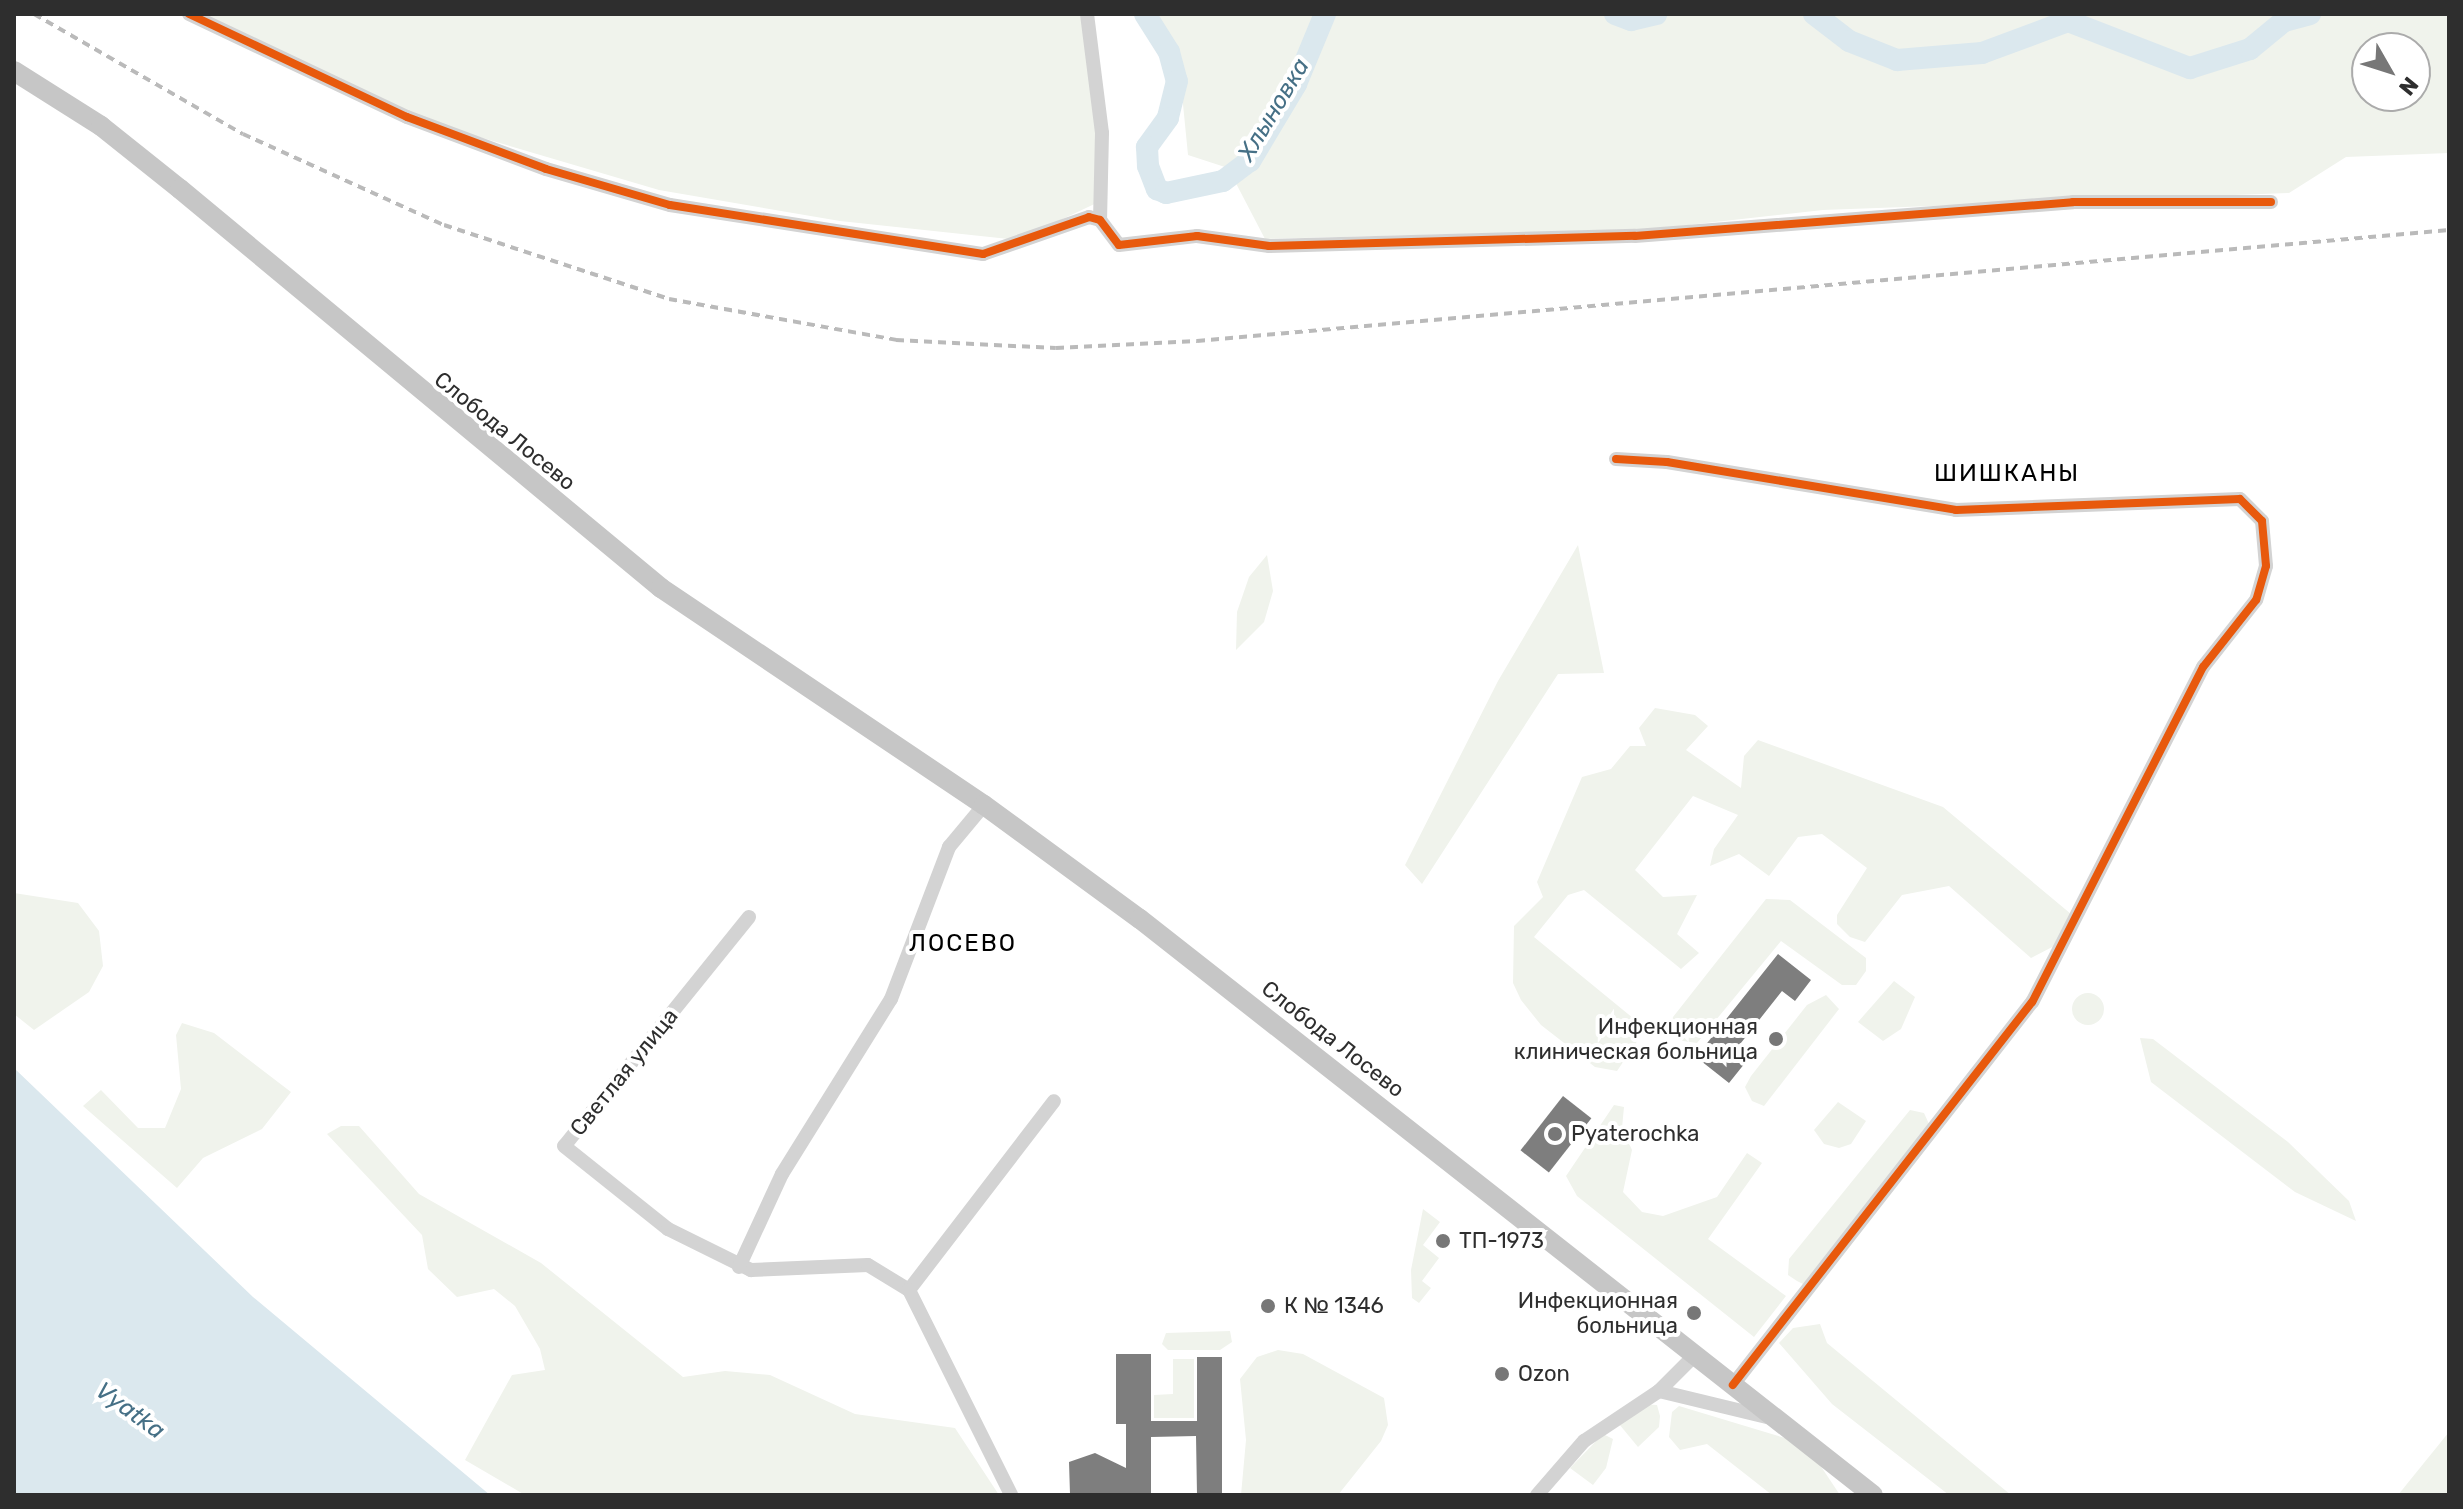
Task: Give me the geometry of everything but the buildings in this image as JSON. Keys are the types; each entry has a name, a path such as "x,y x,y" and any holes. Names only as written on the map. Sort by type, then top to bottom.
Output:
{"main road":[{"name":"Слобода Лосево","path":"14,71 101,126 169,180 661,588 984,805 1649,1314 1775,1419 1873,1495"}],"street":[{"path":"189,14 407,117 670,205 983,254 1080,219 1100,220"},
{"path":"1087,14 1102,133 1100,220 1119,245 1197,236 1269,246 1635,236 2081,201 2271,202"},
{"path":"1616,459 1667,462 1956,510 2240,499 2262,521 2266,566 2256,600 2203,667 2032,1002 1733,1385"},
{"path":"739,1267 777,1183 891,999 949,847 984,805"},
{"name":"Светлая улица","path":"749,917 564,1146 668,1229 739,1267 771,1272 868,1265 909,1290"},
{"path":"1011,1495 909,1290 1054,1101"},
{"path":"1537,1495 1584,1441 1659,1391 1696,1354"},
{"path":"1659,1391 1775,1419"}],"shaded area":[{"path":"195,14 1085,14 1103,200 1018,240 840,221 659,190 425,121"},
{"path":"1152,14 2449,14 2449,153 2346,157 2289,193 1823,210 1652,229 1265,239 1228,168 1188,155 1181,84"},
{"path":"1578,545 1604,673 1558,674 1422,884 1405,865 1498,681"},
{"path":"1267,555 1273,591 1264,622 1236,650 1237,612 1249,577"},
{"path":"1655,708 1695,715 1708,726 1686,750 1741,788 1744,756 1758,740 1943,807 2071,914 2058,944 2031,958 1949,886 1902,895 1865,942 1850,937 1837,924 1837,915 1867,868 1822,834 1798,837 1769,876 1739,854 1710,866 1714,849 1738,815 1693,796 1635,870 1663,897 1697,895 1677,934 1699,953 1681,969 1584,890 1568,895 1534,937 1639,1023 1638,1040 1617,1071 1595,1067 1541,1025 1521,1000 1513,983 1514,926 1543,897 1537,882 1582,777 1611,769 1630,746 1646,746 1639,728"},
{"path":"14,893 78,903 99,931 103,966 89,992 34,1030 14,1014"},
{"path":"1766,899 1790,900 1866,958 1866,971 1856,985 1842,985 1781,941 1697,1043 1683,1041 1669,1031 1673,1017"},
{"path":"1894,981 1915,997 1901,1029 1883,1041 1858,1022"},
{"path":"2088,993 2099,998 2104,1009 2099,1020 2088,1025 2077,1020 2072,1009 2077,998"},
{"path":"1826,995 1839,1009 1764,1106 1752,1101 1745,1087 1751,1076 1807,1005"},
{"path":"182,1023 214,1033 291,1092 262,1129 203,1158 177,1188 83,1106 101,1090 138,1128 165,1128 181,1089 176,1035"},
{"path":"2140,1038 2153,1039 2288,1142 2349,1201 2356,1221 2295,1192 2151,1082"},
{"path":"1838,1102 1866,1121 1851,1144 1839,1148 1824,1144 1814,1130"},
{"path":"1614,1105 1624,1107 1622,1128 1632,1150 1623,1192 1642,1212 1663,1216 1717,1197 1747,1153 1762,1163 1708,1239 1786,1296 1754,1337 1577,1196 1566,1176"},
{"path":"1910,1110 1924,1113 1929,1124 1803,1284 1788,1275 1789,1259"},
{"path":"341,1126 359,1126 419,1194 541,1263 683,1377 725,1371 770,1375 855,1414 955,1428 999,1495 525,1495 465,1460 512,1375 545,1370 540,1349 515,1306 494,1289 457,1297 428,1269 422,1235 327,1134"},
{"path":"1423,1209 1440,1222 1423,1245 1439,1258 1422,1281 1431,1288 1419,1303 1412,1298 1411,1270"},
{"path":"1820,1324 1827,1343 2011,1495 1949,1495 1832,1404 1779,1343 1793,1328"},
{"path":"1230,1331 1232,1342 1220,1350 1168,1350 1162,1344 1166,1333"},
{"path":"1278,1350 1303,1354 1384,1398 1388,1425 1381,1441 1338,1495 1241,1495 1246,1440 1240,1379 1257,1357"},
{"path":"1173,1359 1194,1359 1194,1418 1154,1418 1154,1395 1173,1394"},
{"path":"1641,1404 1657,1405 1660,1416 1659,1427 1638,1447 1619,1424"},
{"path":"1679,1406 1785,1438 1820,1465 1840,1495 1772,1495 1707,1444 1680,1450 1669,1437 1672,1412"},
{"path":"2449,1432 2448,1495 2398,1495"},
{"path":"1603,1434 1613,1439 1606,1468 1593,1485 1570,1468"}],"water":[{"name":"Vyatka","path":"14,1068 253,1297 490,1495 14,1495"}],"waterway":[{"name":"Хлыновка","path":"1145,14 1169,52 1177,81 1168,118 1147,147 1148,166 1157,189 1166,193 1223,181 1250,161 1296,84 1325,14"},
{"name":"Хлыновка","path":"1615,14 1631,20 1656,14"},
{"name":"Хлыновка","path":"1814,14 1849,41 1897,60 1982,53 2068,21 2190,68 2250,49 2284,21 2310,14"}],"railway":[{"path":"34,14 243,134 444,225 669,299 896,340 1056,348 1197,341 2449,230"}],"cycle path":[{"path":"189,14 407,117 546,169 670,205 983,254 1089,217 1100,220 1119,245 1197,236 1269,246 1635,236 2073,202 2271,202"},
{"path":"1616,459 1667,462 1956,510 2240,499 2262,521 2266,566 2256,600 2203,667 2032,1002 1733,1385"}],"place":[{"name":"Инфекционная клиническая больница","path":"1776,1039"},
{"name":"Pyaterochka","path":"1555,1134"},
{"name":"ТП-1973","path":"1443,1241"},
{"name":"К № 1346","path":"1268,1306"},
{"name":"Инфекционная больница","path":"1694,1313"},
{"name":"Ozon","path":"1502,1374"}],"district":[{"name":"ШИШКАНЫ","path":"2007,474"},
{"name":"ЛОСЕВО","path":"963,944"}]}
